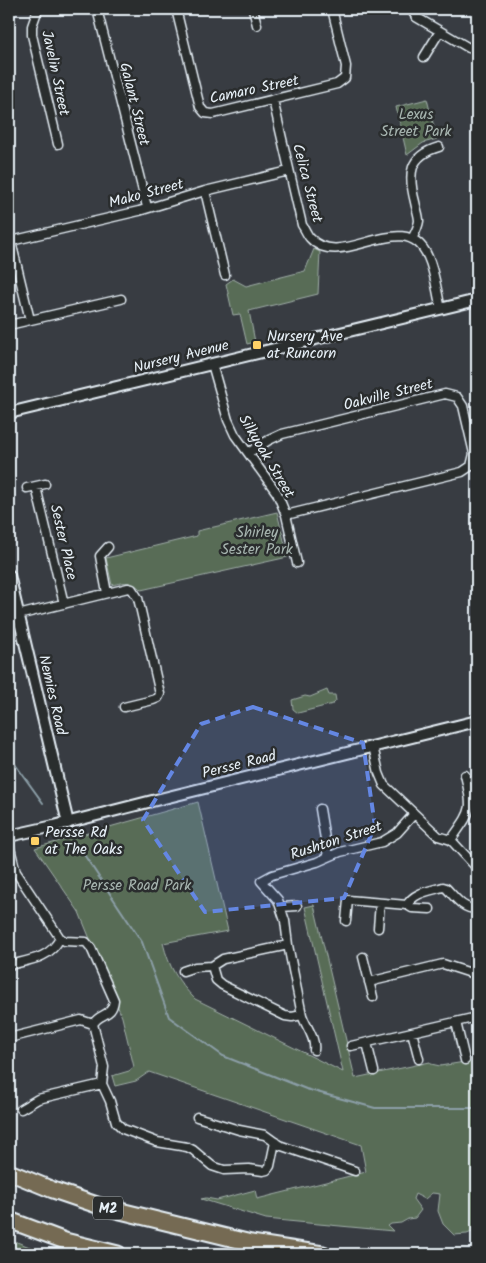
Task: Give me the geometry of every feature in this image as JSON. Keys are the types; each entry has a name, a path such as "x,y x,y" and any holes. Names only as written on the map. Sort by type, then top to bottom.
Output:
{"highway":[{"name":"M2","path":"9,1172 100,1206 250,1244 323,1254"},
{"path":"9,1220 65,1240 118,1254"}],"street":[{"name":"Javelin Street","path":"38,9 32,26 32,35 58,144"},
{"name":"Galant Street","path":"97,9 147,207"},
{"name":"Camaro Street","path":"176,9 200,107 206,113 213,114 337,84 345,78 346,66 332,9"},
{"path":"253,9 257,24"},
{"path":"411,9 416,17 469,48 477,50"},
{"path":"424,57 440,31"},
{"name":"Celica Street","path":"273,100 302,225 311,239 319,245 330,249 343,248 389,236 412,239"},
{"path":"439,147 419,157 412,167 410,177 419,218 418,227 412,239 421,246 428,257 441,309"},
{"path":"402,164 412,167"},
{"name":"Mako Street","path":"10,237 138,210 205,191 289,171"},
{"path":"205,191 225,275"},
{"path":"10,237 30,320"},
{"path":"9,325 121,299"},
{"name":"Nursery Avenue","path":"9,413 477,300"},
{"name":"Silkyoak Street","path":"212,364 228,420 235,435 277,493 286,515 297,563"},
{"name":"Oakville Street","path":"248,453 282,434 445,394 457,397 463,406 474,454 471,466 462,472 286,515"},
{"name":"Sester Place","path":"27,488 45,484"},
{"name":"Sester Place","path":"36,487 64,604"},
{"path":"107,593 100,556 108,547"},
{"name":"Nemies Road","path":"9,575 68,823"},
{"path":"18,615 128,588 135,592 160,694 158,698 124,708"},
{"name":"Persse Road","path":"9,836 477,721"},
{"path":"373,746 379,773 384,785 438,836 451,840 477,868"},
{"path":"451,840 468,816 470,808 471,798 465,776"},
{"path":"320,809 328,857"},
{"name":"Rushton Street","path":"281,908 274,894 260,882 272,875 317,862 340,852 382,842 397,833 414,814"},
{"path":"9,844 16,872 60,938 65,941 86,942 91,948 114,1000 113,1008 93,1024"},
{"path":"407,905 415,895 443,887 464,907 471,910 477,909"},
{"path":"346,921 348,900 430,909"},
{"path":"378,928 380,903"},
{"path":"297,906 281,908 302,1015 305,1026 315,1044 314,1050"},
{"path":"9,965 42,957 56,948 60,938"},
{"path":"183,971 195,967 212,966 223,958 288,945"},
{"path":"363,957 372,998"},
{"path":"369,982 443,964 477,975"},
{"path":"212,966 216,980 222,985 285,1016 302,1015"},
{"path":"351,1046 477,1017"},
{"path":"9,1038 80,1020 93,1024"},
{"path":"456,1022 465,1060"},
{"path":"93,1024 104,1067 102,1084 110,1101 116,1122 122,1129 157,1142 187,1147 218,1168 230,1170 249,1169 263,1171 270,1166 276,1142"},
{"path":"412,1032 419,1059"},
{"path":"367,1043 374,1071"},
{"path":"20,1109 38,1099 102,1084"},
{"path":"197,1116 239,1130 265,1136 276,1142 355,1171"}],"highlighted area":[{"path":"253,707 363,743 375,826 344,898 205,912 143,820 201,724"}],"green space":[{"name":"Lexus Street Park","path":"427,99 437,139 423,143 407,155 396,107"},
{"path":"314,249 320,252 318,294 249,311 255,342 247,344 240,314 233,315 226,284 233,279 246,286 305,271"},
{"name":"Shirley Sester Park","path":"277,512 288,557 141,590 128,583 112,585 106,558 197,536 197,531"},
{"path":"327,690 329,695 335,695 336,701 333,704 298,713 293,709 292,700 305,696 310,697"},
{"name":"Persse Road Park","path":"198,802 228,931 163,943 171,967 179,980 195,999 343,1072 305,907 314,905 355,1078 430,1062 440,1066 477,1060 477,1230 467,1234 454,1235 443,1224 438,1211 440,1194 432,1193 425,1199 415,1194 413,1199 421,1210 415,1218 388,1226 393,1231 266,1219 201,1199 217,1200 255,1190 257,1199 366,1172 361,1145 149,1072 136,1081 115,1086 112,1076 129,1071 134,1067 122,1017 79,912 35,848"},
{"path":"9,1239 48,1254 9,1254"}],"waterway":[{"path":"9,756 43,803"},
{"path":"77,844 142,942 169,1017 223,1056 306,1089 375,1108 477,1108"}],"place":[{"name":"Nursery Ave at Runcorn","path":"257,345"},
{"name":"Persse Rd at The Oaks","path":"35,841"}]}
